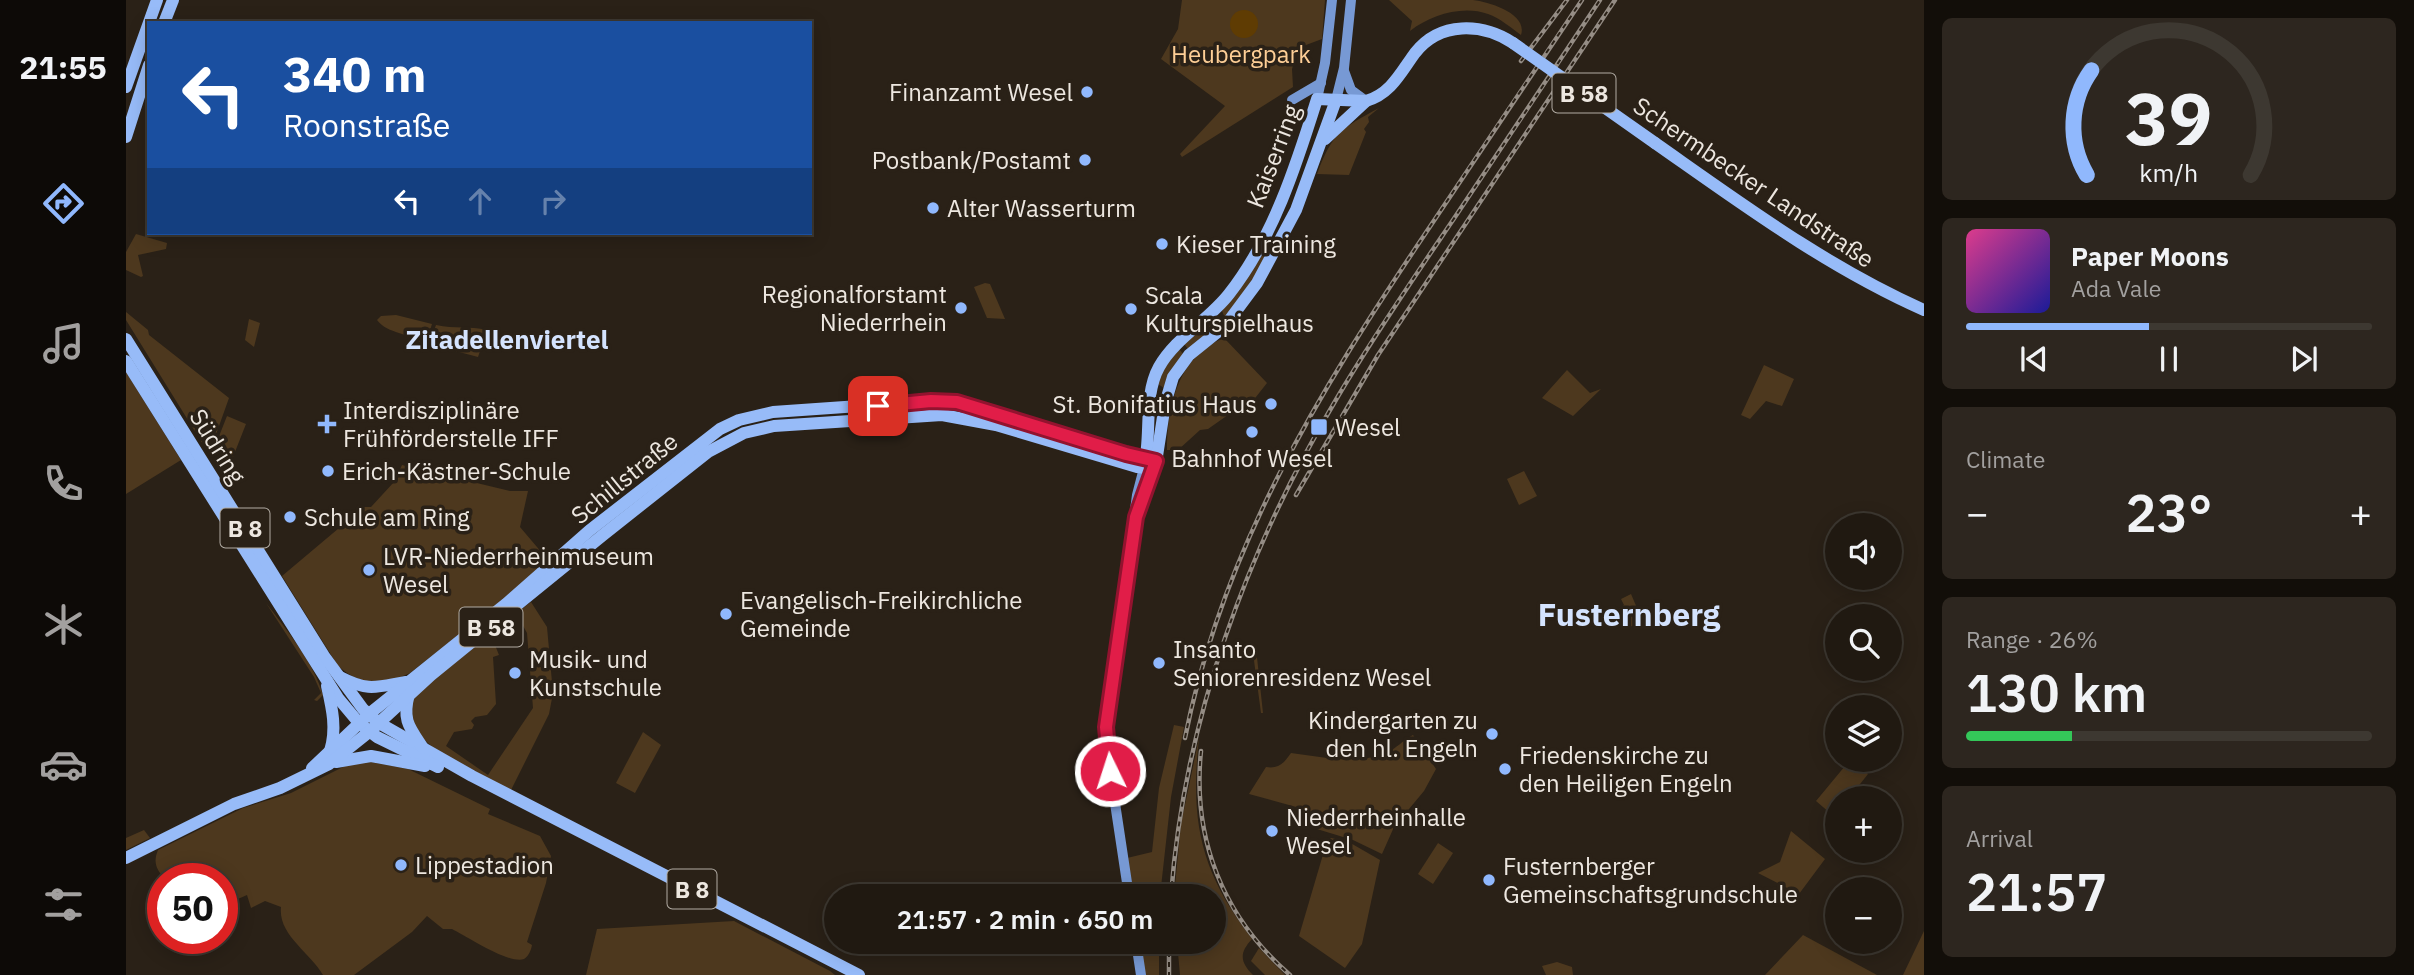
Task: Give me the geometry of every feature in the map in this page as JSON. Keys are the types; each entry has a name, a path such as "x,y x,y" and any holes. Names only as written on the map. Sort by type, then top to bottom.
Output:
{"main road":[{"path":"150,21 157,0"},
{"path":"165,21 173,0"},
{"name":"Kaiserring","path":"1151,464 1153,386 1160,366 1179,344 1213,313 1242,275 1280,203 1317,99 1332,0"},
{"name":"Kaiserring","path":"1336,100 1343,68 1351,0"},
{"path":"126,87 147,28"},
{"name":"Schermbecker Landstraße","path":"1366,101 1389,88 1417,51 1444,32 1460,28 1491,31 1513,43 1793,238 1877,289 1924,310"},
{"path":"1343,68 1351,90 1366,101"},
{"path":"126,137 147,71"},
{"path":"1292,100 1321,83"},
{"path":"1317,99 1366,101"},
{"name":"B 58","path":"1323,141 1336,100"},
{"name":"B 58","path":"1323,141 1366,101"},
{"name":"Kaiserring","path":"1225,326 1257,283 1273,255 1296,210 1323,141"},
{"path":"1213,313 1225,326"},
{"name":"B 58","path":"1151,464 1173,377 1189,355 1225,326"},
{"name":"Südring","path":"126,339 331,677 369,723"},
{"name":"Südring","path":"126,361 268,576"},
{"name":"Schillstraße","path":"126,858 225,808 280,788 307,774 636,502 709,436 730,424 773,412 931,401 957,402 998,421 1151,464"},
{"path":"1127,884 1106,727 1137,509 1151,464"},
{"path":"329,758 334,720 331,677 361,687 410,687 405,708 406,719 425,751"},
{"name":"B 8","path":"369,723 859,975"},
{"name":"B 8","path":"369,723 440,768 546,814"},
{"name":"B 8","path":"329,758 371,756 440,768"},
{"path":"1138,954 1141,975"}],"green space":[{"name":"Heubergpark","path":"1182,0 1325,0 1322,39 1298,48 1292,69 1293,87 1182,157 1180,154 1225,106 1161,59 1178,29"},
{"path":"1389,0 1473,0 1489,3 1506,10 1519,21 1521,35 1501,21 1478,11 1447,13 1427,20 1410,31 1412,21"},
{"path":"1379,108 1368,117 1369,122 1364,129 1366,132 1349,175 1317,174 1333,140 1347,127"},
{"path":"136,234 167,243 166,249 138,255 143,276 141,277 126,270 126,252"},
{"path":"1261,254 1267,259 1226,320 1222,311"},
{"path":"990,284 1005,319 987,318 974,287"},
{"path":"126,312 148,330 149,335 229,398 209,454 126,320"},
{"path":"396,315 432,324 426,343 421,346 377,320 381,316"},
{"path":"1215,318 1221,322 1189,350 1184,344"},
{"path":"249,319 260,323 254,347 245,340"},
{"path":"436,325 487,330 478,357 429,344"},
{"path":"1225,339 1267,383 1252,402 1245,403 1208,429 1200,430 1178,450 1167,450 1171,410 1184,372 1201,352 1215,342"},
{"path":"1179,349 1184,355 1164,388 1158,384 1163,370"},
{"path":"1764,365 1794,379 1782,406 1766,401 1750,419 1741,415"},
{"path":"1567,370 1590,393 1601,389 1573,416 1542,398"},
{"path":"126,372 181,460 126,494"},
{"path":"227,416 246,424 233,457 214,449"},
{"path":"402,465 510,491 528,491 520,527 548,560 498,604 410,673 391,680 372,682 355,677 338,666 282,576 364,507 371,507 394,482"},
{"path":"1524,471 1537,496 1519,505 1507,479"},
{"path":"1631,594 1643,622 1624,629 1616,611 1624,605 1621,599"},
{"path":"531,602 547,627 553,693 549,714 511,790 457,763 432,746 412,725 412,701 420,690 491,635 499,655 493,657 496,704 487,715 475,717 471,721 474,725 472,729 454,732 446,746 488,775 533,708 527,633 516,613"},
{"path":"266,603 299,647 313,671 323,695 317,701 314,700 321,693 314,677"},
{"path":"1256,648 1263,713 1253,653 1249,653 1249,650"},
{"path":"1174,725 1184,727 1171,797 1161,884 1131,884 1127,858 1152,852 1159,788"},
{"path":"643,732 661,745 635,793 616,783"},
{"path":"1413,735 1436,769 1424,791 1394,827 1382,854 1353,840 1307,826 1307,810 1249,794 1266,767 1281,764 1291,753 1363,759 1386,753"},
{"path":"1199,738 1196,795 1198,821 1210,868 1218,884 1175,884 1181,824"},
{"name":"Lippestadion","path":"371,762 408,769 490,809 488,814 540,836 551,856 546,883 527,942 532,947 526,958 517,960 499,954 452,929 443,929 427,916 412,932 354,975 323,975 284,926 281,907 265,901 251,908 247,895 238,899 238,863 156,863 158,850 243,808 291,793 349,764"},
{"path":"1840,772 1868,774 1858,786 1828,786"},
{"path":"1825,790 1825,809 1816,801"},
{"path":"144,830 150,838 126,850 126,838"},
{"path":"1791,831 1825,859 1799,894 1758,873 1780,862"},
{"path":"1331,838 1347,841 1380,860 1362,944 1345,968 1299,936 1327,841"},
{"path":"1438,843 1453,853 1433,884 1418,874"},
{"path":"1226,900 1252,939 1243,957 1253,975 1180,975 1178,954 1226,954"},
{"path":"734,921 835,975 586,975 597,929"},
{"path":"1924,931 1924,975 1903,975"},
{"path":"1803,935 1825,947 1825,954 1838,954 1877,975 1765,975"},
{"path":"1259,948 1285,975 1265,975 1251,961"},
{"path":"1142,954 1159,954 1159,975 1145,975"},
{"path":"1557,962 1572,967 1573,975 1546,975 1542,966"}],"shaded area":[{"path":"1244,10 1254,14 1258,24 1254,34 1244,38 1234,34 1230,24 1234,14"}],"railway":[{"path":"1521,61 1567,0"},
{"path":"1185,738 1202,668 1224,601 1250,536 1312,413 1386,293 1582,0"},
{"path":"1172,884 1178,830 1206,701 1225,638 1275,515 1337,398 1365,353 1600,0"},
{"path":"1296,495 1378,355 1615,0"},
{"path":"1201,751 1199,784 1202,815 1217,874 1230,902 1247,928 1290,975"},
{"path":"1169,954 1169,975"}],"place":[{"name":"Finanzamt Wesel","path":"1087,92"},
{"name":"Postbank/Postamt","path":"1085,160"},
{"name":"Alter Wasserturm","path":"933,208"},
{"name":"Kieser Training","path":"1162,244"},
{"name":"Regionalforstamt Niederrhein","path":"961,308"},
{"name":"Scala Kulturspielhaus","path":"1131,309"},
{"name":"St. Bonifatius Haus","path":"1271,404"},
{"name":"Interdisziplinäre Frühförderstelle IFF","path":"327,424"},
{"name":"Wesel","path":"1319,427"},
{"name":"Bahnhof Wesel","path":"1252,432"},
{"name":"Erich-Kästner-Schule","path":"328,471"},
{"name":"Schule am Ring","path":"290,517"},
{"name":"LVR-Niederrheinmuseum Wesel","path":"369,570"},
{"name":"Evangelisch-Freikirchliche Gemeinde","path":"726,614"},
{"name":"Insanto Seniorenresidenz Wesel","path":"1159,663"},
{"name":"Musik- und Kunstschule","path":"515,673"},
{"name":"Kindergarten zu den hl. Engeln","path":"1492,734"},
{"name":"Friedenskirche zu den Heiligen Engeln","path":"1505,769"},
{"name":"Niederrheinhalle Wesel","path":"1272,831"},
{"name":"Lippestadion","path":"401,865"},
{"name":"Fusternberger Gemeinschaftsgrundschule","path":"1489,880"}],"district":[{"name":"Zitadellenviertel","path":"507,339"},
{"name":"Fusternberg","path":"1629,614"}],"route":[{"path":"878,406 931,401 957,402 1156,461 1155,470 1137,509 1106,727 1110,771"}]}
